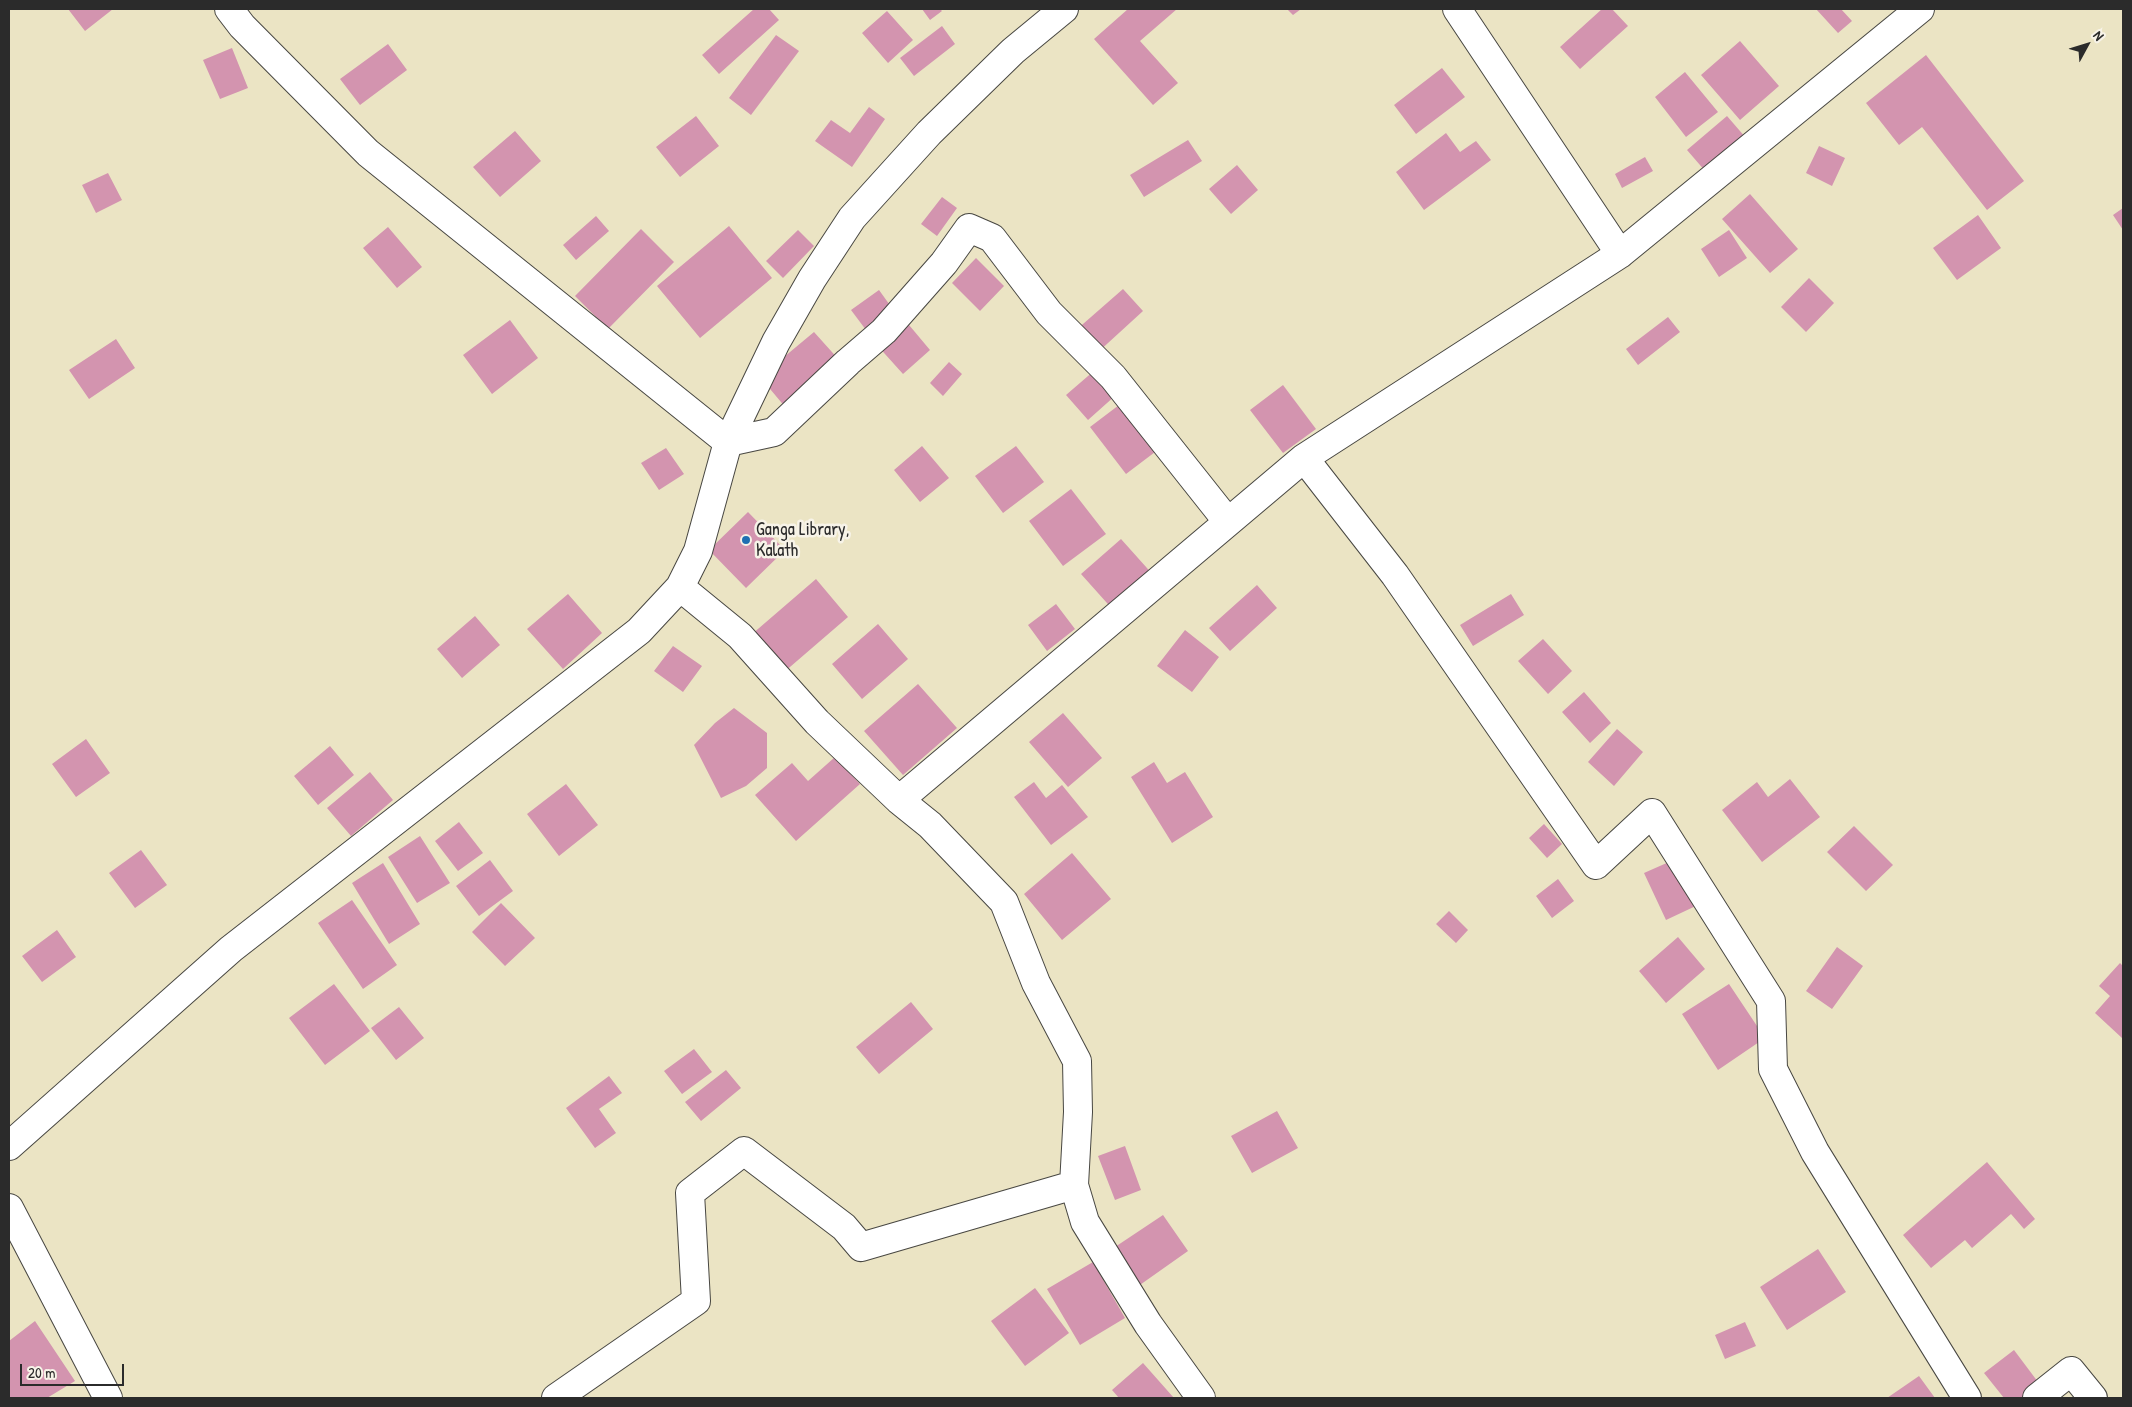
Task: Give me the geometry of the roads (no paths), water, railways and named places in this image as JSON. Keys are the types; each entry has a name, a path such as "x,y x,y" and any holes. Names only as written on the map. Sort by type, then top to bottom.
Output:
{"street":[{"path":"229,9 242,26 368,153 728,442"},
{"path":"9,1146 231,949 639,631 680,587 698,551 728,442 776,342 812,280 852,218 929,133 1013,51 1064,9"},
{"path":"1457,9 1620,254"},
{"path":"899,800 1304,458 1620,254 1920,9"},
{"path":"728,442 774,432 848,362 884,331 944,263 969,228 992,238 1049,313 1113,377 1228,522"},
{"path":"1304,458 1395,574 1596,865 1652,813 1771,1000 1773,1069 1815,1152 1966,1398"},
{"path":"680,587 740,636 817,722 899,800 930,825 1004,902 1036,983 1076,1061 1078,1112 1074,1185 1085,1222 1148,1324 1201,1398"},
{"path":"556,1398 696,1301 690,1193 744,1151 844,1227 860,1247 1074,1185"},
{"path":"9,1208 108,1398"},
{"path":"2036,1398 2071,1371 2093,1398"}],"place":[{"name":"Ganga Library, Kalath","path":"746,540"}]}
